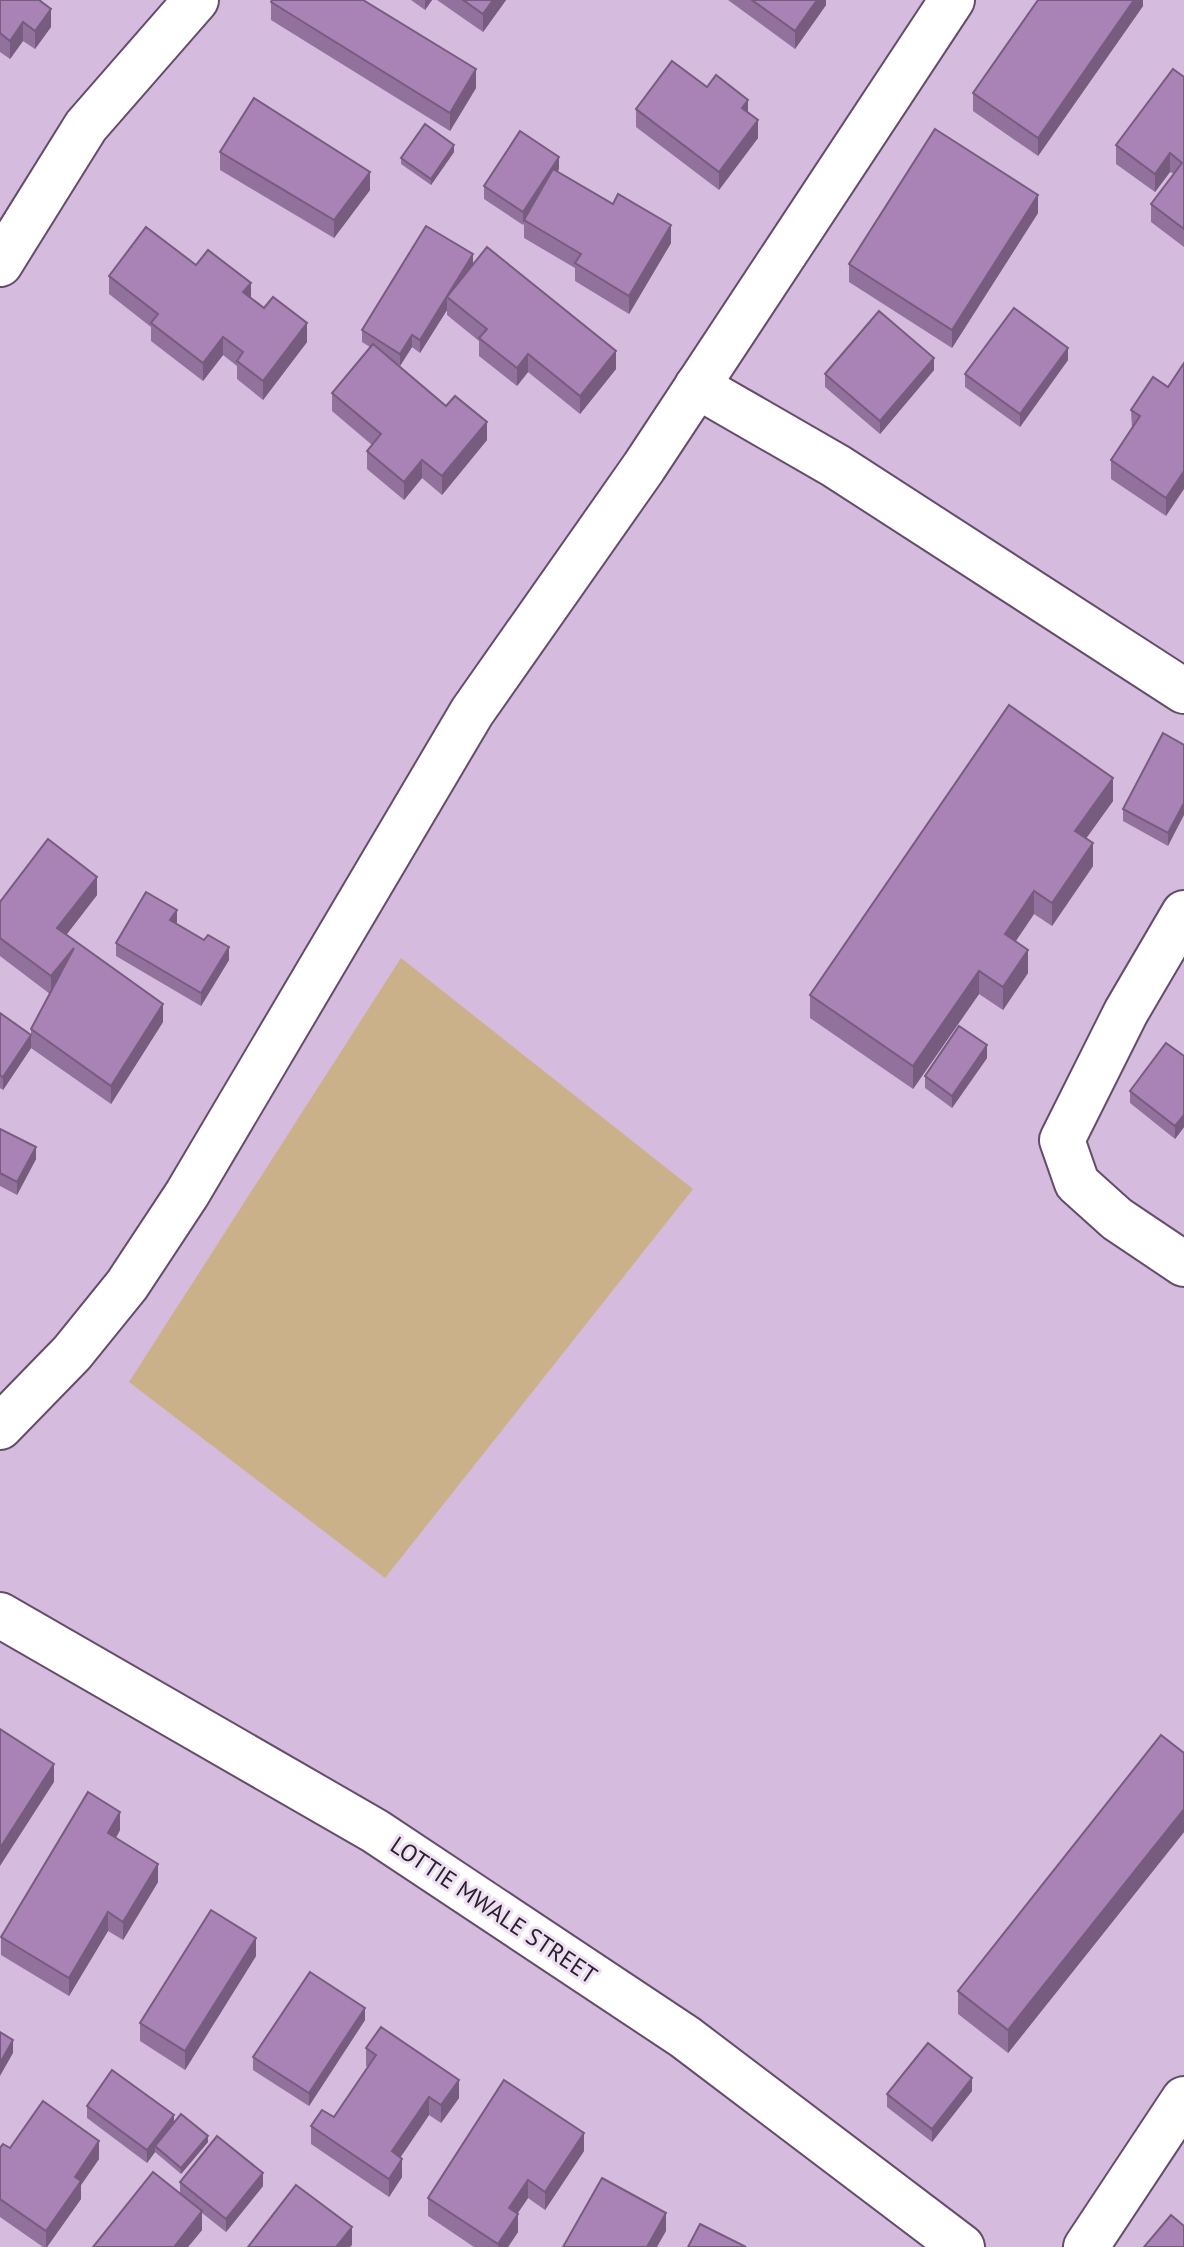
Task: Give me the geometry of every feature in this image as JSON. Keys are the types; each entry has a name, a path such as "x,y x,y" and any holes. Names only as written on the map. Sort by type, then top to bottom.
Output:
{"street":[{"path":"0,264 86,126 196,0"},
{"path":"0,1427 72,1353 127,1285 187,1194 472,712 697,386 952,0"},
{"path":"697,386 836,466 1184,691"},
{"path":"1184,913 1126,1012 1062,1140 1077,1183 1117,1219 1184,1264"},
{"name":"LOTTIE MWALE STREET","path":"0,1615 375,1831 685,2037 962,2247"},
{"path":"1086,2247 1184,2099"}],"shaded area":[{"path":"401,958 693,1189 385,1578 129,1382"}],"building":[{"path":"0,0 39,0 51,9 35,31 23,22 10,41 0,33"},
{"path":"272,0 363,0 476,69 450,113"},
{"path":"463,0 493,0 483,14"},
{"path":"752,0 817,0 795,31"},
{"path":"1038,0 1134,0 1038,138 973,93"},
{"path":"672,61 707,87 716,75 748,100 742,108 758,120 719,172 636,109"},
{"path":"1173,69 1184,77 1184,229 1151,204 1182,163 1170,153 1155,174 1116,145"},
{"path":"254,98 370,172 334,220 220,152"},
{"path":"425,124 454,145 431,179 401,158"},
{"path":"935,129 1038,195 952,330 849,264"},
{"path":"520,131 559,157 523,212 484,186"},
{"path":"553,169 613,204 618,194 671,225 629,296 575,263 581,254 524,220"},
{"path":"426,226 473,254 420,340 412,335 400,354 362,330"},
{"path":"146,227 196,265 208,250 251,283 243,292 264,308 273,297 307,323 263,381 237,361 243,352 223,337 203,363 151,323 158,314 109,276"},
{"path":"487,247 616,351 580,396 528,354 517,368 479,338 487,329 447,297"},
{"path":"1014,308 1068,348 1020,414 965,374"},
{"path":"879,311 934,358 880,421 825,374"},
{"path":"373,344 446,406 455,396 487,422 442,476 422,460 404,482 367,451 381,434 332,393"},
{"path":"1184,363 1184,471 1166,498 1111,460 1140,416 1131,410 1153,377 1168,387"},
{"path":"1009,705 1113,778 1075,831 1093,843 1052,903 1034,891 1005,934 1028,950 1003,987 979,971 913,1066 810,995"},
{"path":"1163,733 1184,745 1184,803 1168,833 1123,809"},
{"path":"48,839 97,877 57,928 163,1004 111,1086 31,1029 74,948 51,976 0,938 0,902"},
{"path":"146,892 177,910 170,920 204,940 208,935 229,947 201,993 116,943"},
{"path":"0,1013 31,1035 3,1077 0,1075"},
{"path":"959,1026 987,1045 952,1096 925,1076"},
{"path":"1166,1043 1184,1056 1184,1115 1175,1126 1130,1091"},
{"path":"0,1129 36,1147 17,1182 0,1173"},
{"path":"0,1729 54,1764 0,1848"},
{"path":"1161,1735 1184,1753 1184,1809 1008,2030 958,1991"},
{"path":"88,1792 120,1812 108,1833 158,1864 123,1922 108,1912 69,1978 1,1937"},
{"path":"211,1910 256,1938 185,2051 140,2023"},
{"path":"310,1972 365,2008 309,2093 253,2057"},
{"path":"381,2027 459,2080 441,2105 429,2097 392,2151 402,2159 389,2179 311,2126 322,2110 334,2117 376,2055 366,2048"},
{"path":"0,2032 13,2040 0,2063"},
{"path":"928,2043 972,2078 932,2129 887,2094"},
{"path":"112,2070 174,2115 147,2150 87,2106"},
{"path":"504,2080 584,2133 545,2192 528,2180 509,2208 518,2214 498,2244 428,2198"},
{"path":"43,2101 99,2141 75,2177 81,2181 46,2231 0,2199 0,2148 3,2144 10,2148"},
{"path":"181,2114 208,2136 181,2168 155,2146"},
{"path":"217,2136 263,2173 226,2219 180,2182"},
{"path":"153,2172 202,2211 174,2247 93,2247"},
{"path":"602,2178 666,2213 647,2247 563,2247"},
{"path":"296,2185 352,2227 336,2247 248,2247"},
{"path":"1171,2215 1184,2226 1184,2247 1144,2247"},
{"path":"700,2224 746,2247 688,2247"}]}
